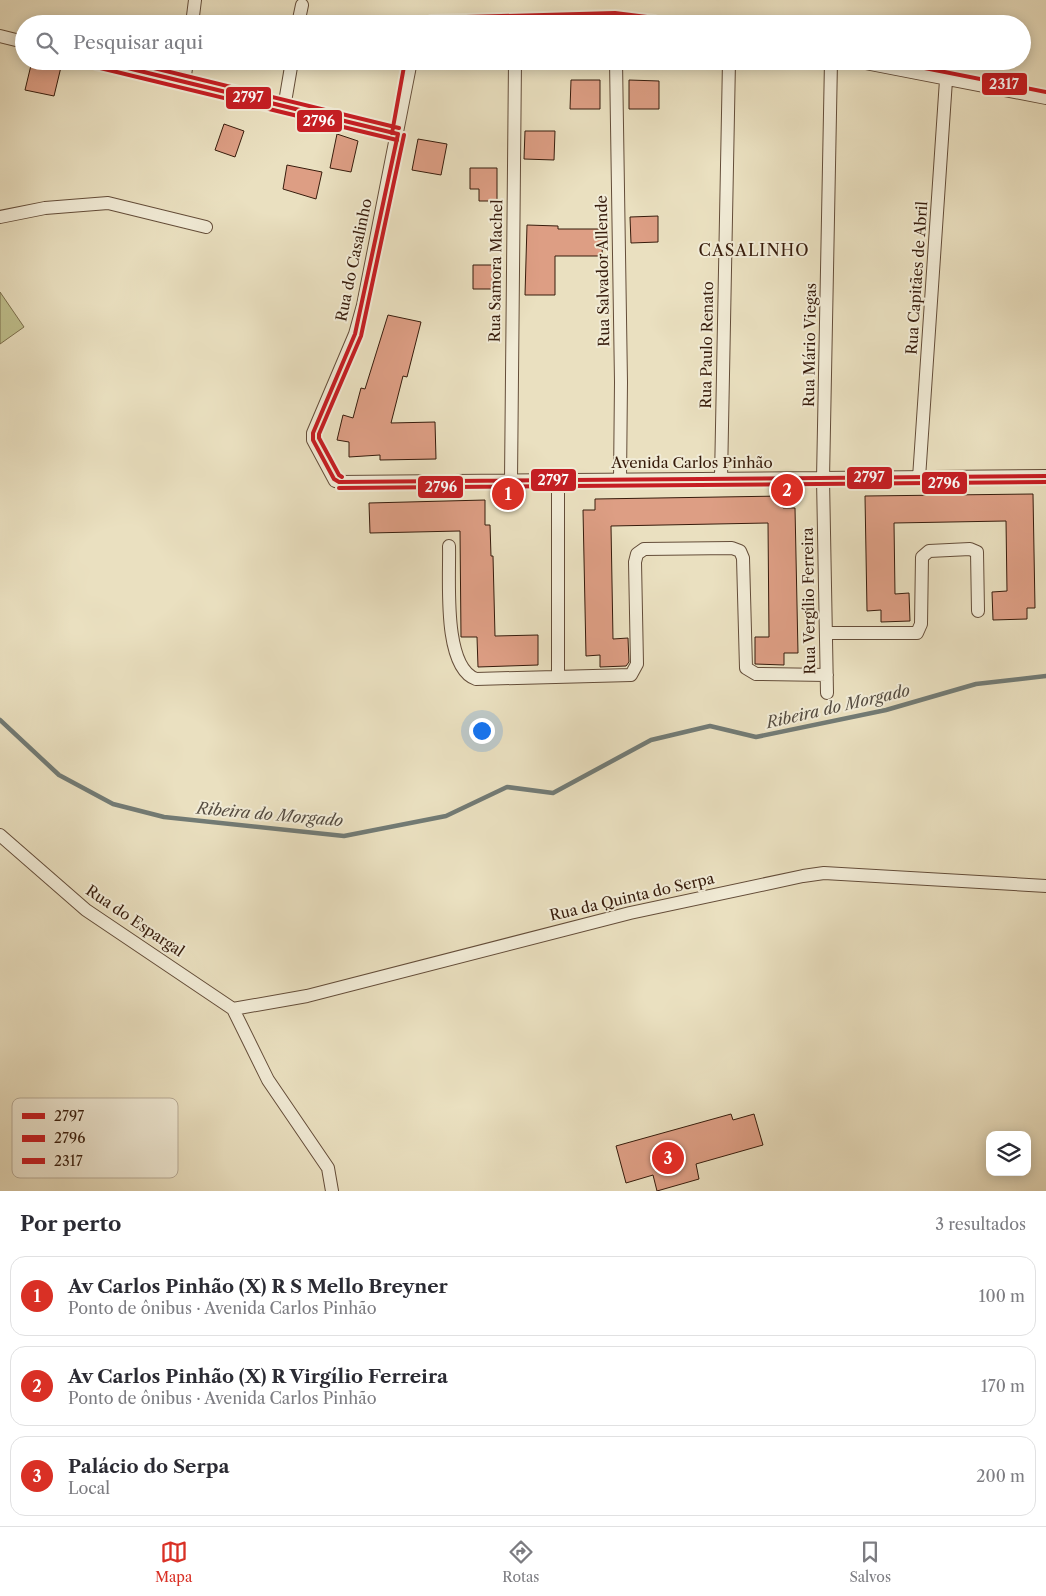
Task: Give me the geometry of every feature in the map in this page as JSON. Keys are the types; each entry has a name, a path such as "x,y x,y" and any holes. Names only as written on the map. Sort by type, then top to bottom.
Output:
{"street":[{"path":"193,15 195,0"},
{"path":"300,15 302,5"},
{"path":"0,36 15,40"},
{"path":"133,70 284,108 398,134"},
{"path":"184,83 186,70"},
{"path":"284,108 290,70"},
{"name":"Rua do Casalinho","path":"339,482 334,479 313,440 313,433 354,334 363,305 409,70"},
{"name":"Rua Samora Machel","path":"511,481 515,70"},
{"name":"Rua Salvador Allende","path":"616,70 621,382 620,480"},
{"name":"Rua Paulo Renato","path":"721,479 729,70"},
{"name":"Rua Mário Viegas","path":"823,478 831,70"},
{"path":"898,70 1046,98"},
{"name":"Rua Capitães de Abril","path":"919,478 946,80"},
{"path":"0,217 45,208 108,203 206,227"},
{"name":"Avenida Carlos Pinhão","path":"339,482 1046,476"},
{"name":"Rua Vergílio Ferreira","path":"823,478 827,693"},
{"path":"558,480 558,677"},
{"path":"449,546 451,634 464,672 476,680 628,676 634,672 637,664 635,562 641,551 732,548 740,551 744,558 746,668 756,674 827,675"},
{"path":"827,633 917,633 922,624 922,557 929,551 970,549 977,552 978,611"},
{"name":"Rua do Espargal","path":"0,835 86,910 182,972 232,1009"},
{"name":"Rua da Quinta do Serpa","path":"232,1009 307,996 630,913 803,876 824,874 1046,886"},
{"path":"232,1009 268,1080 328,1168 332,1191"}],"green space":[{"path":"0,292 24,327 0,344"}],"building":[{"path":"30,70 60,70 54,96 25,90"},
{"path":"571,80 600,80 600,109 570,109"},
{"path":"629,80 659,81 659,109 629,109"},
{"path":"224,124 244,131 235,157 215,150"},
{"path":"525,131 555,131 554,160 524,159"},
{"path":"337,134 358,141 351,172 330,168"},
{"path":"418,139 447,144 441,175 412,170"},
{"path":"287,165 322,172 316,199 283,189"},
{"path":"470,168 497,168 497,201 479,201 479,189 470,189"},
{"path":"658,216 658,242 631,243 630,217"},
{"path":"527,225 558,226 558,229 603,229 602,256 555,256 555,295 525,295"},
{"path":"473,265 499,265 498,289 473,289"},
{"path":"388,315 421,322 407,377 403,376 391,423 435,422 436,459 380,460 380,455 349,457 349,442 337,440 343,415 353,418 361,388 365,389"},
{"path":"1033,494 1035,608 1027,608 1027,619 993,620 992,592 1007,591 1006,521 894,523 895,594 909,593 910,621 881,622 881,610 867,611 865,496"},
{"path":"783,496 783,508 795,508 798,653 784,653 784,665 755,664 755,637 769,637 768,523 611,526 613,639 628,638 629,662 626,666 600,667 600,655 586,656 583,510 595,510 595,499"},
{"path":"485,500 485,525 490,525 491,556 493,556 495,636 538,635 538,665 478,667 477,637 461,637 460,531 370,533 369,503"},
{"path":"731,1114 733,1120 754,1114 763,1145 696,1164 699,1179 657,1191 653,1175 626,1183 616,1146"}],"waterway":[{"name":"Ribeira do Morgado","path":"0,720 59,775 113,804 164,817 344,836 446,816 507,787 553,793 651,740 710,726 756,737 886,710 976,684 1046,676"}],"transit line":[{"name":"2317","path":"541,15 615,13 631,15"},
{"name":"2796","path":"108,70 397,140"},
{"name":"2797","path":"136,70 398,134"},
{"name":"2317","path":"162,70 399,128"},
{"name":"2317","path":"392,133 403,70"},
{"name":"2317","path":"935,70 1046,92"},
{"name":"2797","path":"339,482 334,479 313,440 313,433 355,334 398,134"},
{"name":"2796","path":"342,477 339,475 319,438 319,434 361,336 404,135"},
{"name":"2797","path":"339,482 1046,476"},
{"name":"2796","path":"339,488 1046,482"}],"place":[{"name":"Av Carlos Pinhão (X) R Virgílio Ferreira","path":"787,490"},
{"name":"Av Carlos Pinhão (X) R S Mello Breyner","path":"508,494"},
{"name":"Palácio do Serpa","path":"668,1158"}],"district":[{"name":"CASALINHO","path":"754,250"}]}
